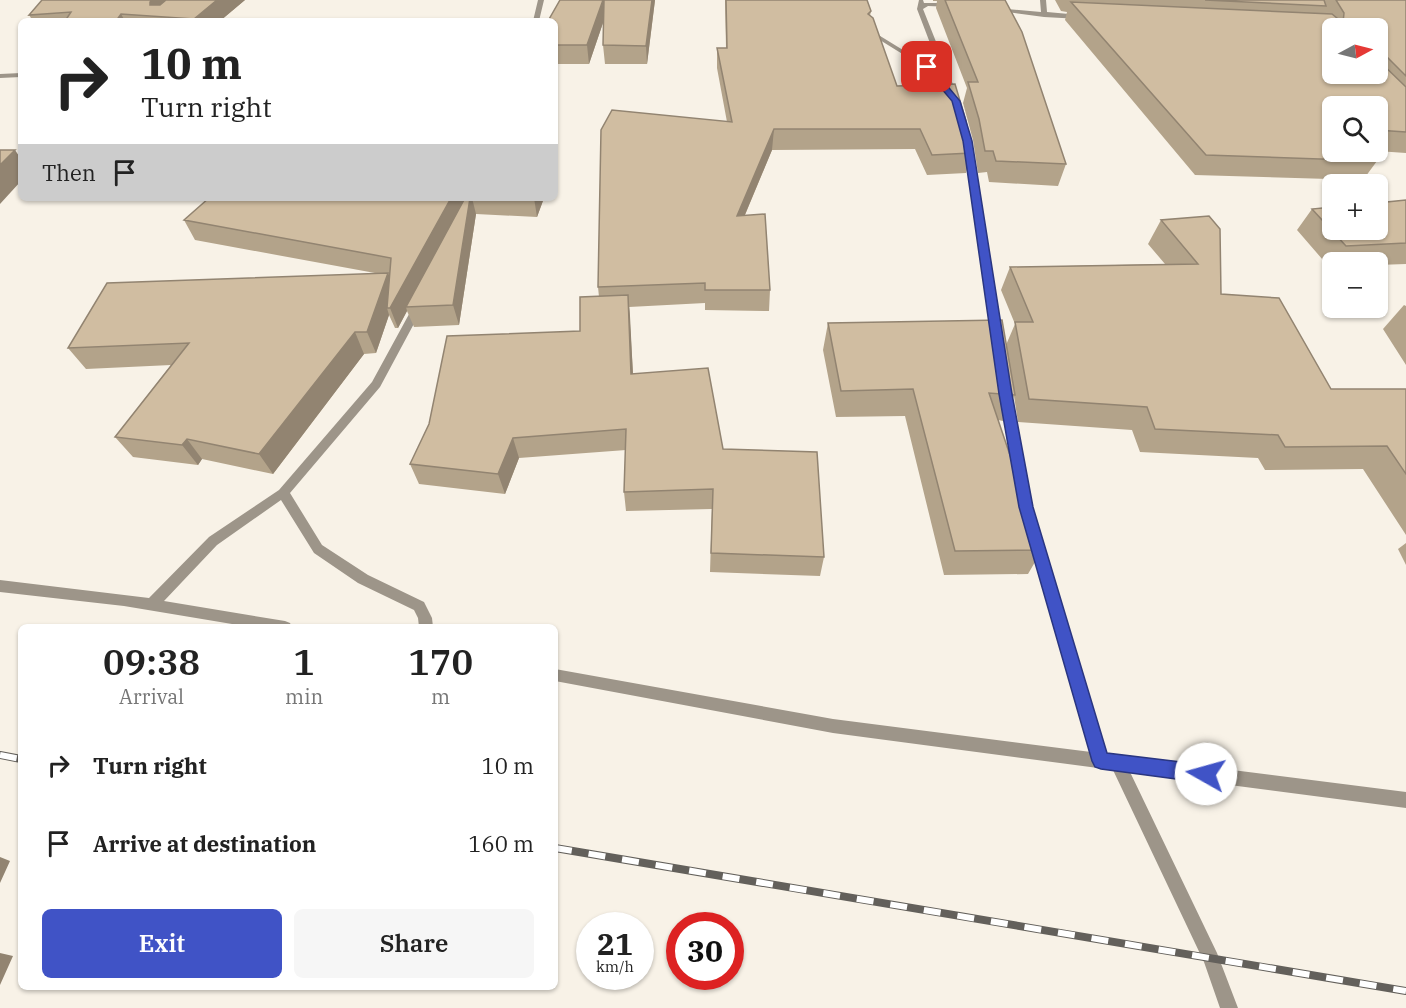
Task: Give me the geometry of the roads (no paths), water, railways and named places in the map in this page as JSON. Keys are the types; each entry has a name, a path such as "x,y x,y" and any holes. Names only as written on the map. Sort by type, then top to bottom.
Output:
{"street":[{"path":"537,18 542,0"},
{"path":"1043,0 1044,15"},
{"path":"870,32 927,67 957,106 920,9 921,3 955,5"},
{"path":"988,9 1090,18"},
{"path":"0,76 18,75"},
{"path":"964,131 999,349"},
{"path":"151,605 213,541 283,493 376,384 424,294"},
{"path":"1004,382 1031,524 1101,761"},
{"path":"283,493 318,549 363,579 419,606 426,624"},
{"path":"0,586 124,600 267,624"},
{"path":"558,676 833,726 1406,800"},
{"path":"1118,763 1211,959 1229,1008"}],"railway":[{"path":"0,755 18,758"},
{"path":"558,849 1406,991"}]}
